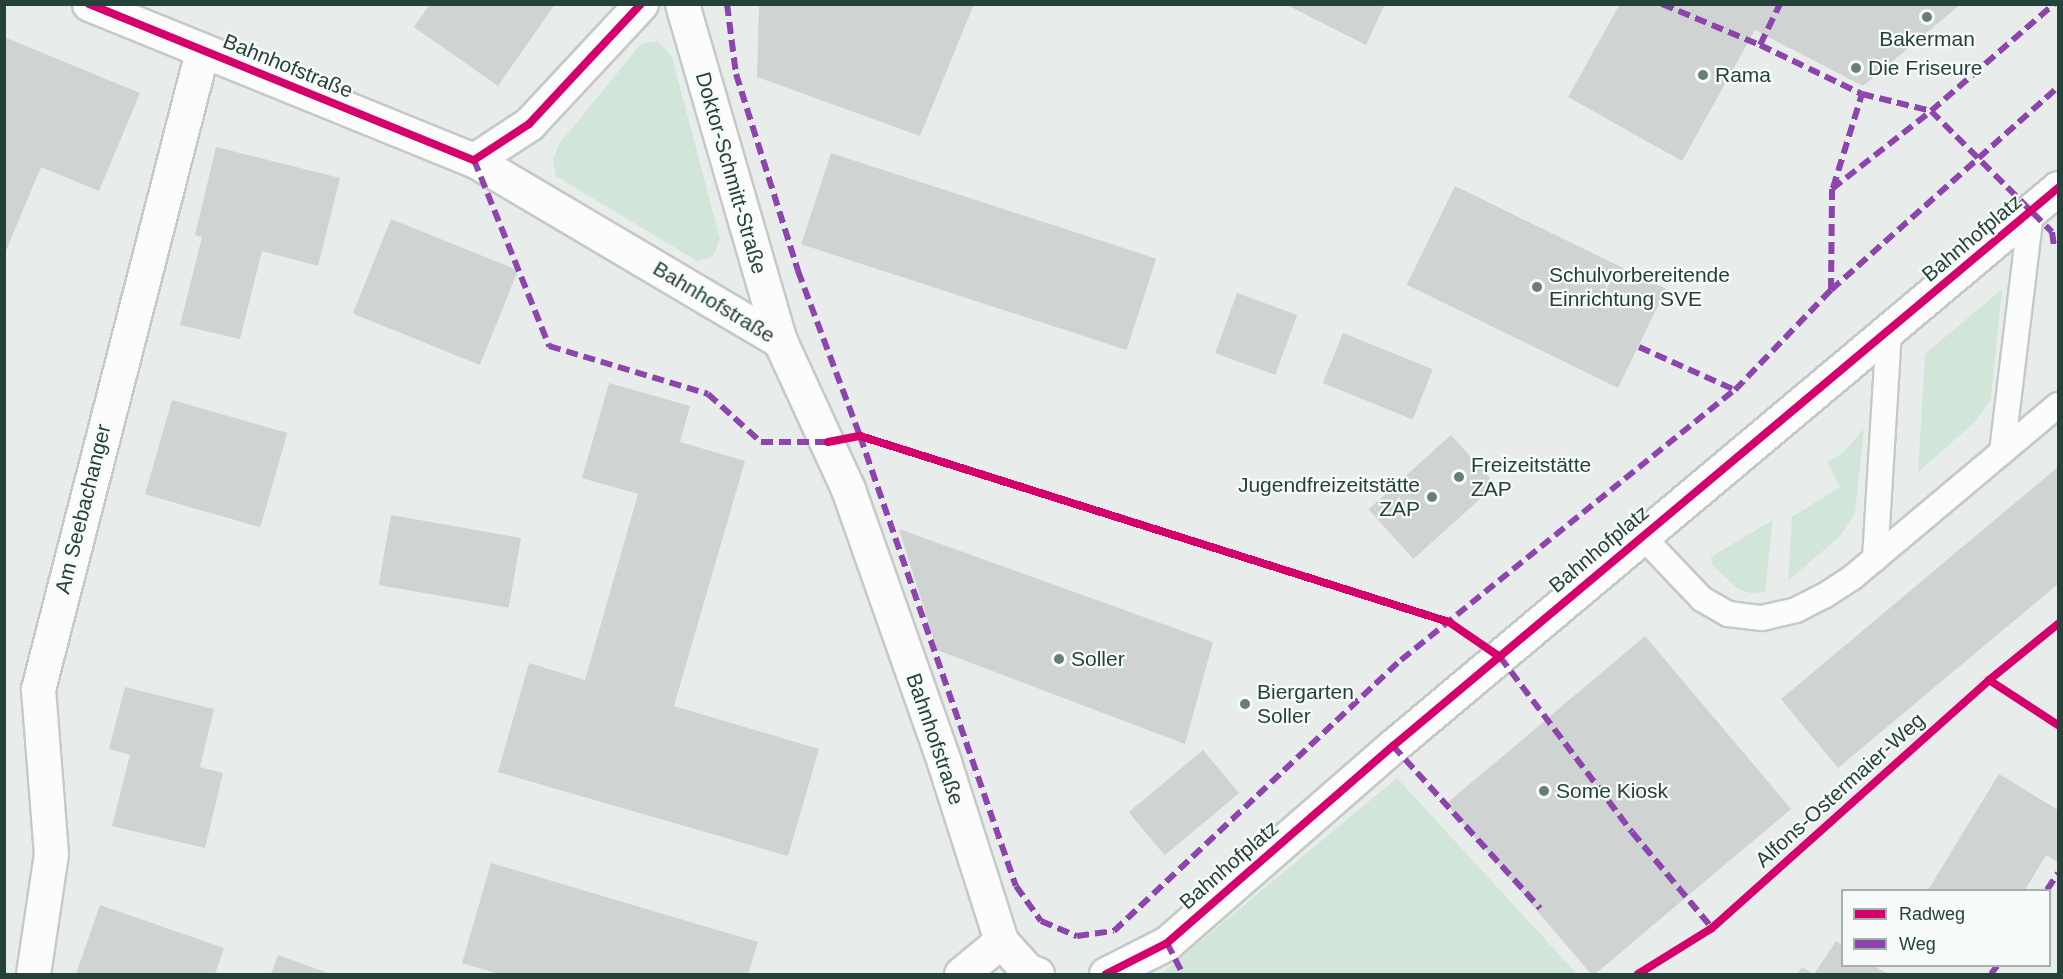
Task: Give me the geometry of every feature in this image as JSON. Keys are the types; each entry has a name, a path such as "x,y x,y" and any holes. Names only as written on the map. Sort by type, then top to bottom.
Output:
{"street":[{"name":"Bahnhofstraße","path":"89,4 474,160 780,341 848,489 944,762 1001,941 1027,970 1037,975"},
{"path":"474,160 529,124 641,4"},
{"name":"Doktor-Schmitt-Straße","path":"682,4 780,341"},
{"name":"Am Seebachanger","path":"33,975 51,854 38,689 202,51"},
{"name":"Bahnhofplatz","path":"1106,975 1167,944 1401,739 2058,189"},
{"path":"961,975 1001,941"}],"lane":[{"path":"2002,452 2031,212"},
{"path":"1875,559 1889,330"},
{"name":"Bahnhofplatz","path":"1642,536 1702,599 1728,614 1762,618 1796,610 1824,596 1875,559 2058,405"}],"green space":[{"path":"658,41 672,57 720,239 713,257 697,261 556,176 553,160 559,144 641,44"},
{"path":"2002,289 1991,399 1975,422 1918,472 1925,354"},
{"path":"1864,429 1855,513 1840,536 1788,581 1792,517 1840,487 1827,462 1842,454"},
{"path":"1773,520 1765,592 1750,593 1738,589 1712,565 1711,557"},
{"path":"1397,778 1577,974 1161,974"}],"building":[{"path":"430,4 555,4 498,86 414,27"},
{"path":"759,4 974,4 920,136 757,77"},
{"path":"1285,4 1385,4 1366,45"},
{"path":"1620,4 1961,4 1863,86 1755,30 1682,161 1568,97"},
{"path":"4,37 140,93 99,191 41,167 5,253"},
{"path":"216,147 340,178 318,266 262,251 240,339 180,325 202,237 195,235"},
{"path":"831,153 1156,259 1127,350 801,244"},
{"name":"Schulvorbereitende Einrichtung SVE","path":"1455,186 1666,289 1618,388 1407,285"},
{"path":"391,219 518,270 480,365 353,314"},
{"path":"1237,293 1297,315 1275,375 1215,353"},
{"path":"1343,333 1433,369 1413,419 1323,383"},
{"path":"609,383 690,406 680,442 745,461 674,706 819,749 788,856 498,772 529,663 585,680 638,494 582,478"},
{"path":"172,400 287,433 260,527 145,494"},
{"name":"Jugendfreizeitstätte ZAP","path":"1451,435 1496,485 1413,559 1369,509"},
{"path":"2058,467 2058,584 1838,768 1781,699"},
{"path":"391,515 521,538 509,608 379,585"},
{"path":"899,529 1213,642 1185,744 937,650"},
{"path":"1645,636 1791,809 1595,974 1591,974 1446,804"},
{"path":"125,687 214,709 200,767 223,773 205,848 112,826 130,755 109,749"},
{"path":"1203,750 1239,793 1165,855 1129,812"},
{"path":"1999,774 2058,810 2058,862 2046,855 2026,889 1929,889"},
{"path":"491,863 758,942 748,974 499,974 462,963"},
{"path":"100,905 224,948 215,974 76,974"},
{"path":"1836,941 1841,944 1841,967 1876,967 1888,974 1814,974"},
{"path":"278,955 331,974 271,974"},
{"path":"1802,967 1814,974 1797,974"}],"marked path":[{"path":"727,4 736,74 798,271 860,436 1016,886 1041,921 1077,936 1114,931 1401,660 1735,390 1831,290 1832,189 1931,111 2054,4"},
{"path":"1662,4 1760,45 1862,94 1931,111 2052,232 2054,246"},
{"path":"1760,45 1780,4"},
{"path":"1831,290 2058,87"},
{"path":"1833,188 1862,94"},
{"path":"474,160 549,346 708,394 761,442 828,442"},
{"path":"1639,347 1735,390"},
{"path":"1500,657 1632,832 1712,928"},
{"path":"1393,746 1540,908"},
{"path":"2048,889 2058,873"},
{"path":"1167,943 1183,974"},
{"path":"1991,974 1996,967"}],"cycle path":[{"path":"89,4 474,160 529,124 641,4"},
{"path":"1106,974 1167,943 1393,746 2058,188"},
{"path":"828,442 860,436 1449,622 1500,657"},
{"name":"Alfons-Ostermaier-Weg","path":"1638,974 1712,928 1989,680 2058,624"},
{"path":"1989,680 2058,725"}],"place":[{"name":"Bakerman","path":"1927,17"},
{"name":"Die Friseure","path":"1856,68"},
{"name":"Rama","path":"1703,75"},
{"name":"Schulvorbereitende Einrichtung SVE","path":"1537,287"},
{"name":"Freizeitstätte ZAP","path":"1459,477"},
{"name":"Jugendfreizeitstätte ZAP","path":"1432,497"},
{"name":"Soller","path":"1059,659"},
{"name":"Biergarten Soller","path":"1245,704"},
{"name":"Some Kiosk","path":"1544,791"}]}
